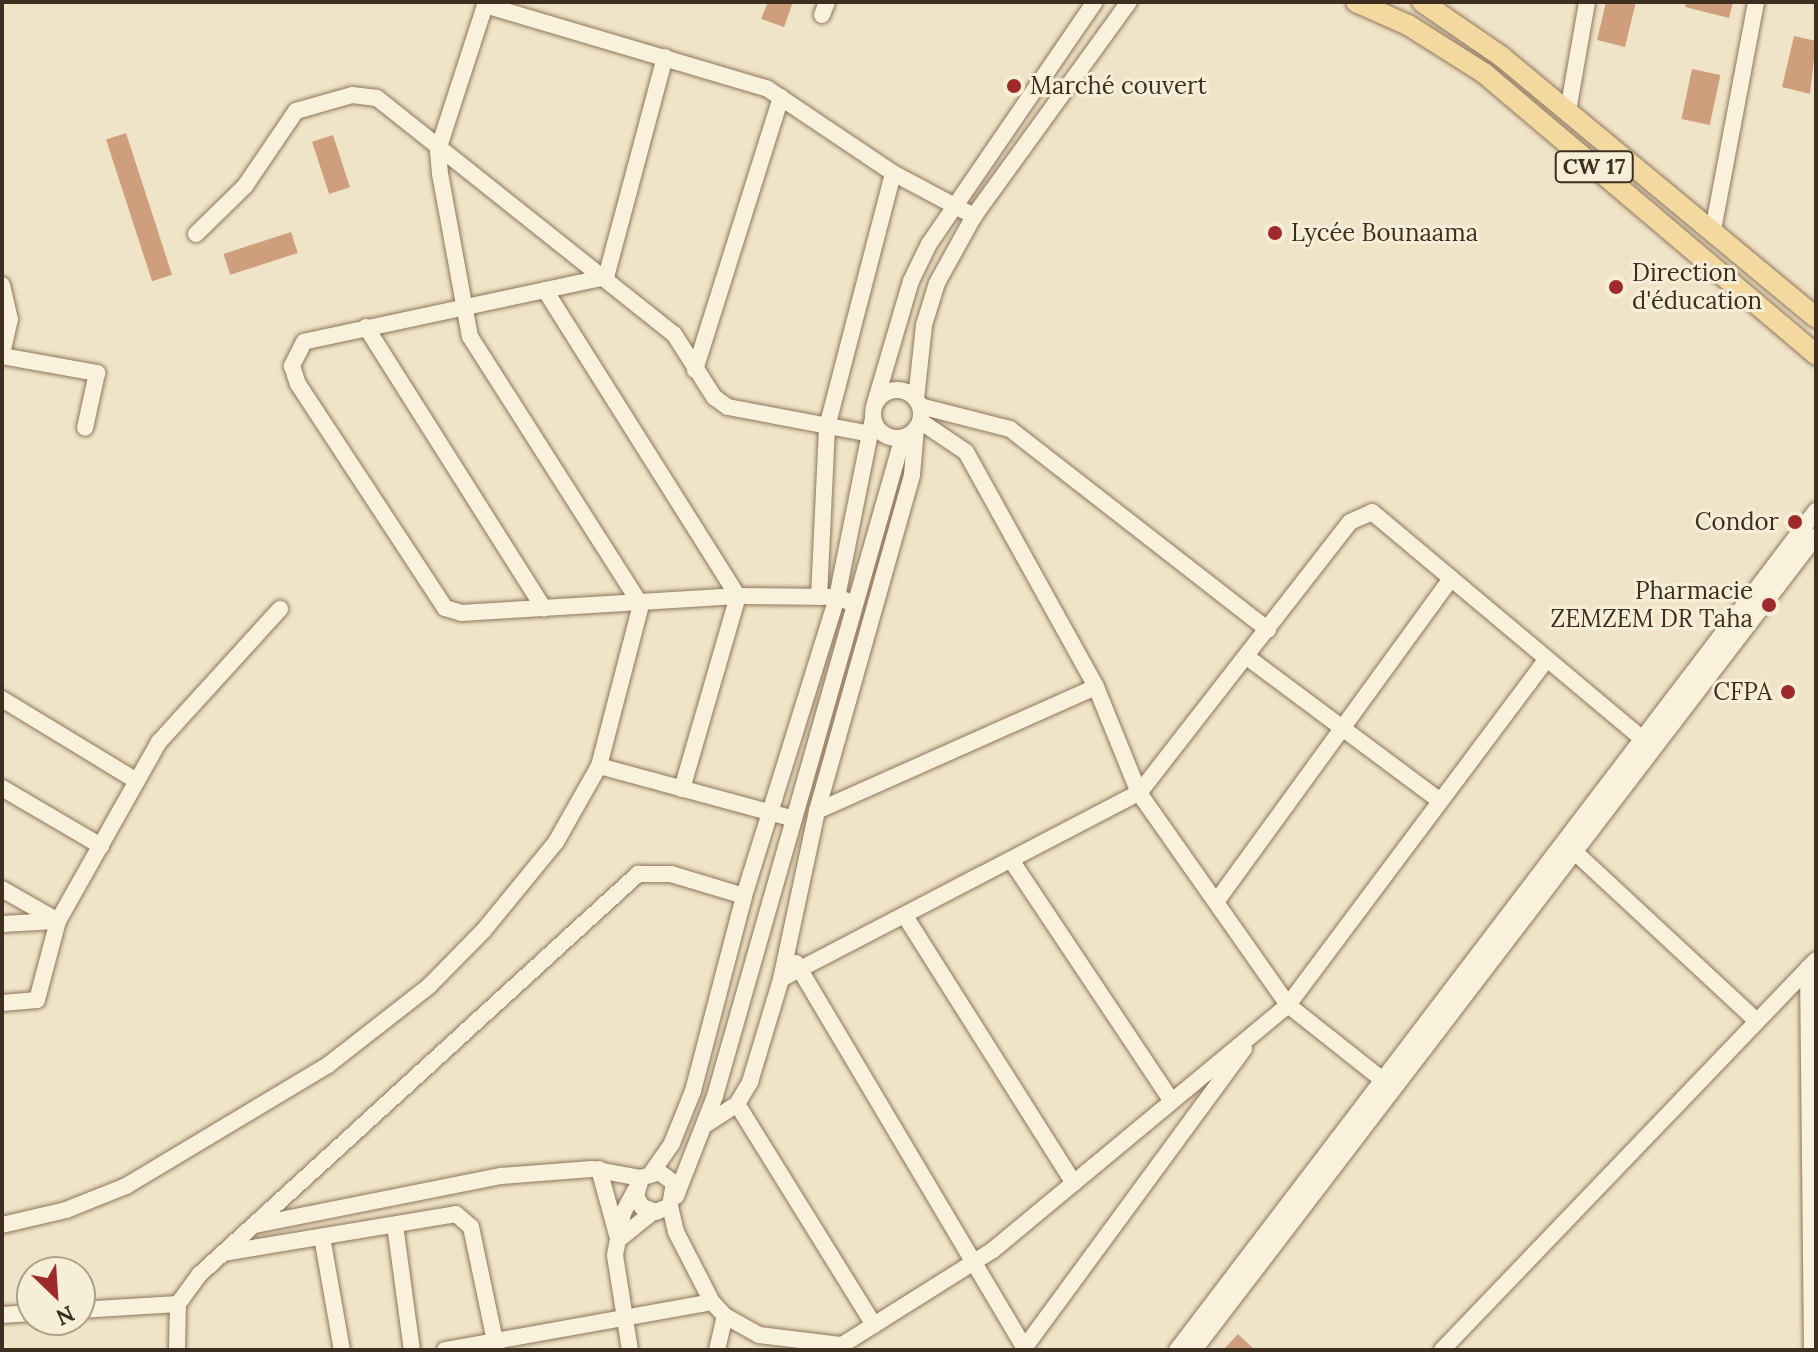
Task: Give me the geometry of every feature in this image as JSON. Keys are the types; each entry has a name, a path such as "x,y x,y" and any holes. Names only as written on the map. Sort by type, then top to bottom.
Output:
{"main road":[{"name":"CW 17","path":"1356,2 1408,25 1484,73 1816,355"},
{"name":"CW 17","path":"1422,2 1568,111 1816,318"}],"street":[{"path":"630,1350 615,1266 618,1240 643,1180 687,1110 744,896 837,597 873,418 911,281 953,204 1095,2"},
{"path":"705,1125 737,1104 750,1082 781,979 817,811 912,475 924,325 937,283 974,216 1129,2"},
{"path":"1568,111 1587,2"},
{"path":"1713,230 1756,2"},
{"path":"2,1225 66,1210 126,1186 339,1056 429,986 484,930 556,842 599,766 641,605 470,337 462,310 438,150 485,3 665,57 781,97 893,173 974,216"},
{"path":"606,277 665,57"},
{"path":"196,234 245,186 296,111 352,95 377,98 438,150 606,277 674,334 714,397 741,413 827,427 873,418 895,390 915,418 966,452 1096,687 1139,793 1288,1005 1387,1084"},
{"path":"695,370 781,97"},
{"path":"819,597 827,427 893,173"},
{"path":"606,277 304,342 292,366 298,384 445,608 461,613 641,605 738,596 837,597 854,604"},
{"path":"2,285 6,318 2,355 97,373 85,428"},
{"path":"545,290 738,596 682,789"},
{"path":"366,327 544,609"},
{"path":"873,418 887,436 915,418 1010,429 1268,630"},
{"path":"618,1240 664,1207 705,1125 854,604 915,418"},
{"path":"1194,1350 1387,1084 1816,511"},
{"path":"781,979 1013,863 1139,793 1350,522 1372,512 1646,742"},
{"path":"1177,1350 1387,1084 1576,853 1646,742 1816,536"},
{"path":"1216,902 1451,578"},
{"path":"2,1003 37,1000 58,921 159,742 280,609"},
{"path":"1247,657 1440,801"},
{"path":"255,1225 472,1181 599,1169 643,1180 670,1177 664,1207 712,1302 725,1316 759,1335 846,1348 874,1325 976,1261 1288,1005 1547,659"},
{"path":"817,811 1096,687"},
{"path":"2,699 137,781"},
{"path":"599,766 794,819"},
{"path":"2,788 101,846"},
{"path":"1576,853 1757,1021"},
{"path":"1013,863 1172,1101"},
{"path":"177,1350 178,1304 199,1275 638,874 671,874 744,896"},
{"path":"2,889 58,921"},
{"path":"905,916 1074,1183"},
{"path":"2,924 58,921"},
{"path":"788,946 799,971 976,1261 1026,1349 1259,1029"},
{"path":"1448,1348 1812,964"},
{"path":"1812,964 1812,1350"},
{"path":"737,1104 874,1325"},
{"path":"599,1169 618,1240"},
{"path":"643,1180 638,1202 664,1207"},
{"path":"223,1253 395,1225 449,1213 467,1221 497,1346"},
{"path":"395,1225 412,1350"},
{"path":"322,1237 342,1350"},
{"path":"445,1350 497,1346 712,1302"},
{"path":"96,1309 178,1304"},
{"path":"717,1350 725,1316"}],"building":[{"path":"768,2 793,2 784,27 761,19"},
{"path":"1606,2 1636,2 1625,47 1597,40"},
{"path":"1686,2 1733,2 1729,18 1685,7"},
{"path":"1794,36 1816,41 1810,94 1782,87"},
{"path":"1692,69 1720,75 1710,125 1681,119"},
{"path":"126,133 172,275 152,281 106,139"},
{"path":"333,135 350,187 329,194 312,142"},
{"path":"291,232 298,253 230,275 223,254"},
{"path":"1238,1334 1255,1350 1223,1350"}],"place":[{"name":"Marché couvert","path":"1014,86"},
{"name":"Lycée Bounaama","path":"1275,233"},
{"name":"Direction d'éducation","path":"1616,287"},
{"name":"Condor","path":"1795,522"},
{"name":"Pharmacie ZEMZEM DR Taha","path":"1769,605"},
{"name":"CFPA","path":"1788,692"}]}
